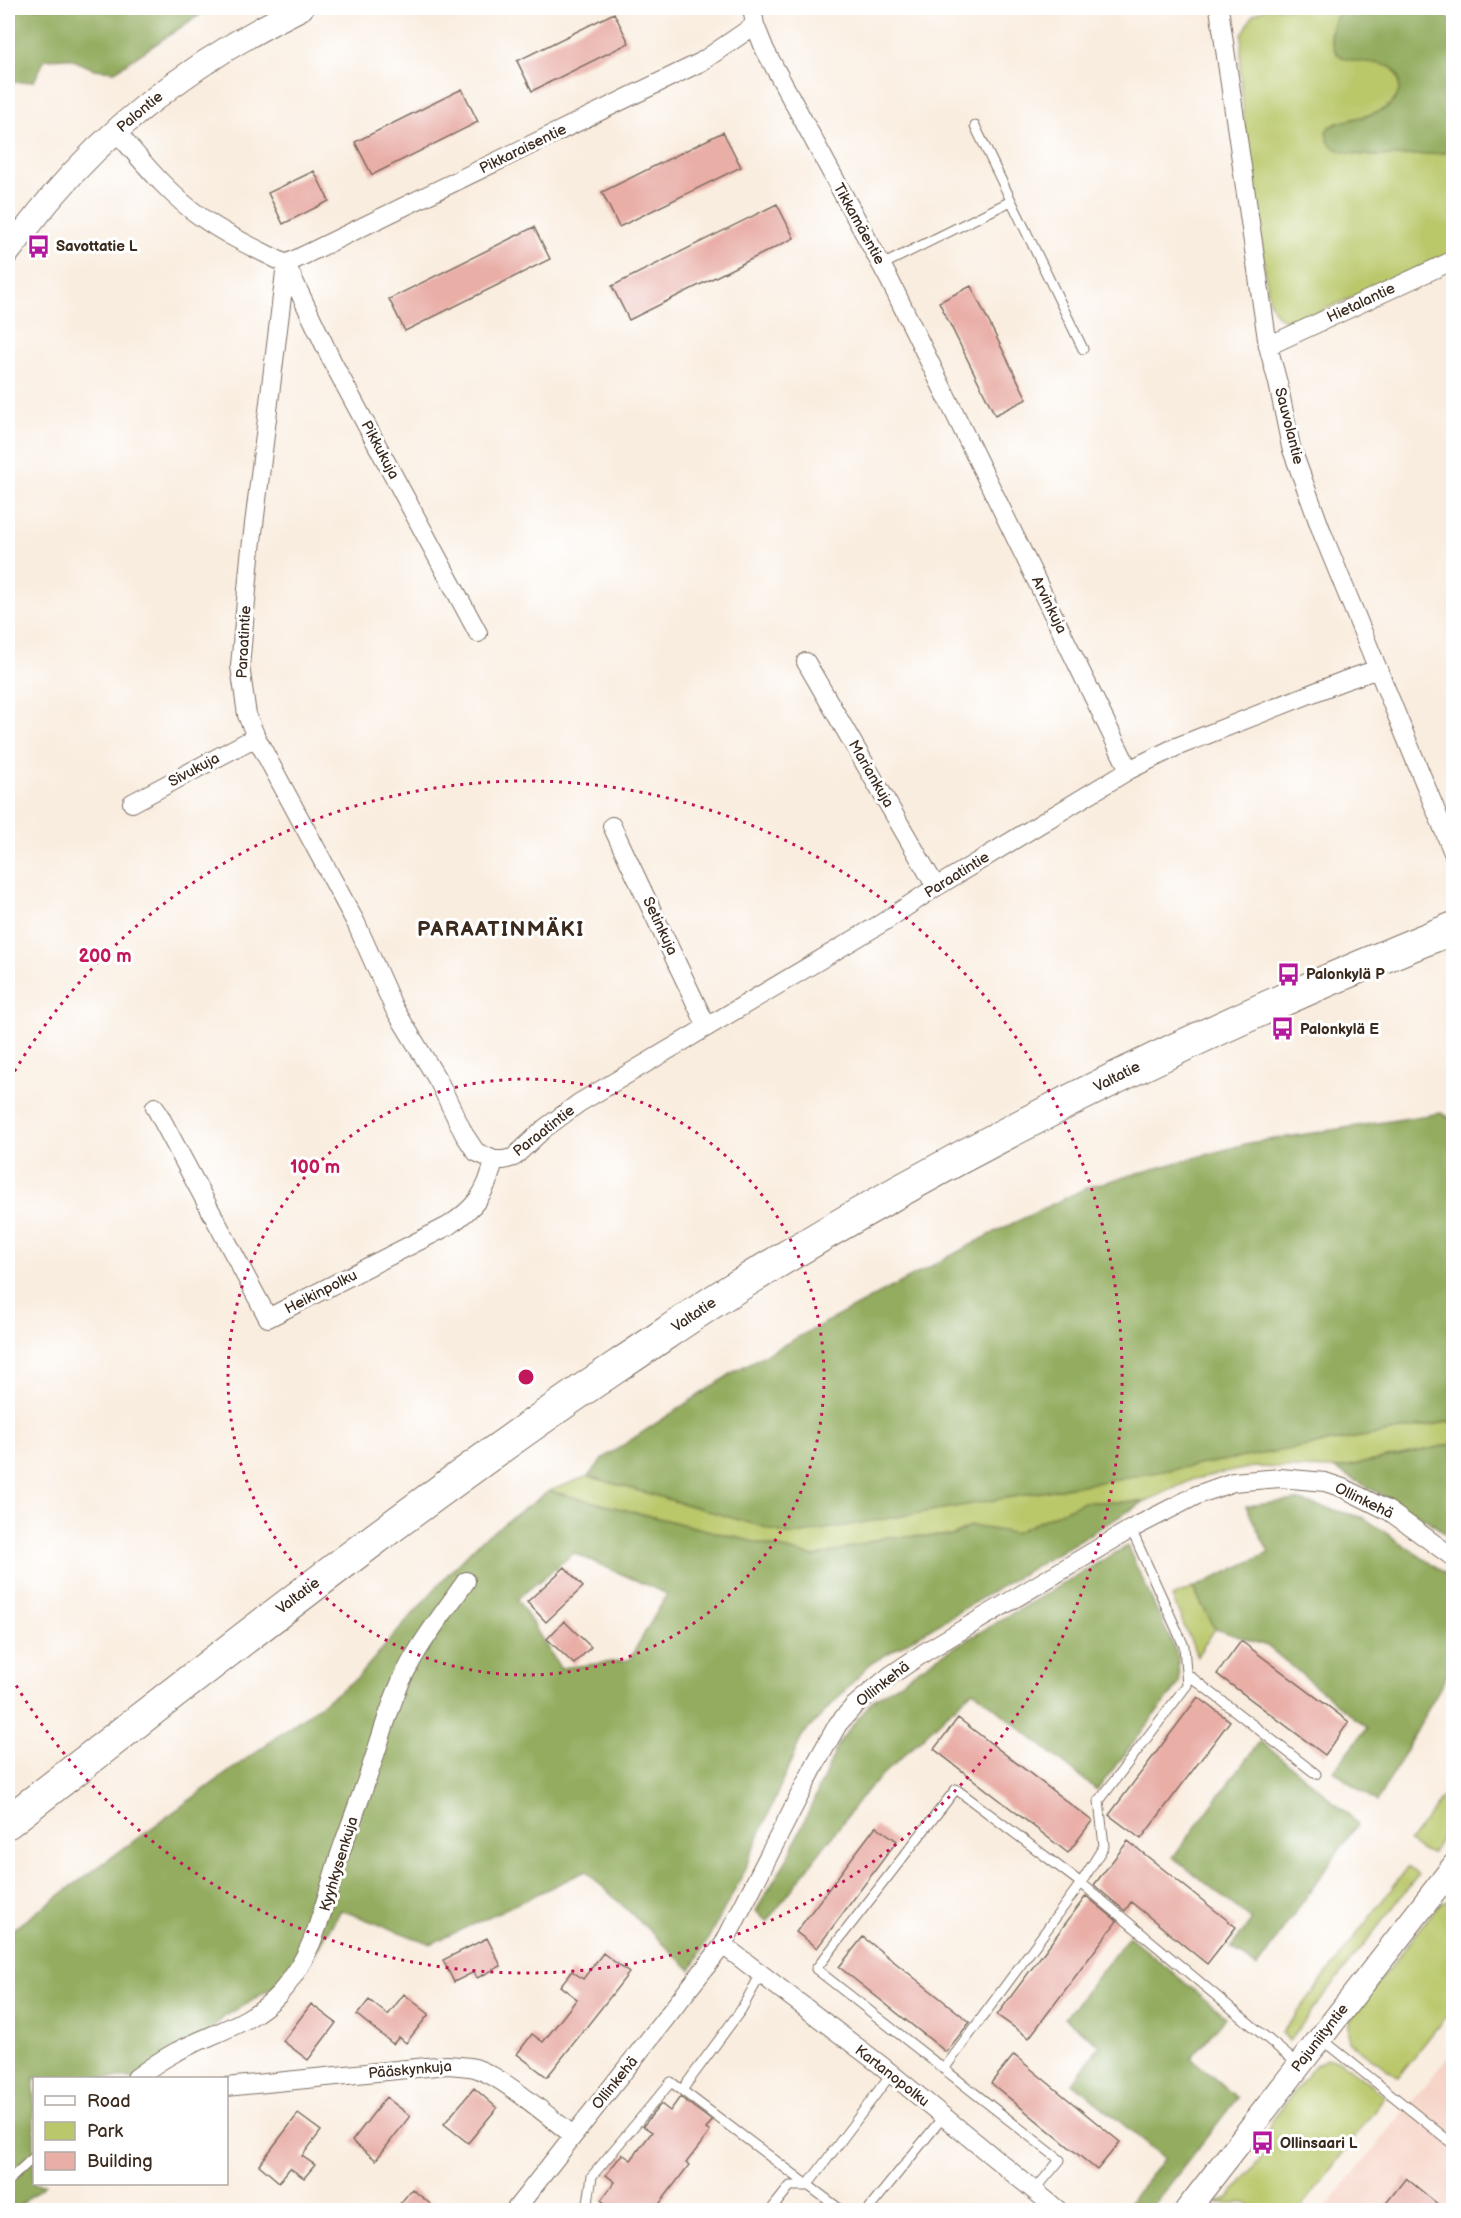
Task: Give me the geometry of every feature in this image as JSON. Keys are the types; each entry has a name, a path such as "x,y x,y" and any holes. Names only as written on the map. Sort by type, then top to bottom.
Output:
{"highway":[{"name":"Valtatie","path":"8,1822 296,1598 437,1492 731,1290 852,1218 1005,1133 1138,1066 1255,1011 1454,928"}],"street":[{"name":"Palontie","path":"8,252 52,196 116,131 175,82 224,49 301,8"},
{"name":"Sauvolantie","path":"1219,8 1268,346 1291,447 1323,535 1454,855"},
{"name":"Pikkaraisentie","path":"286,264 701,62 754,16"},
{"name":"Tikkamäentie","path":"754,16 765,50 882,265 968,440"},
{"path":"116,131 176,196 200,217 219,230 286,264"},
{"name":"Hietalantie","path":"1268,346 1454,261"},
{"name":"Pikkukuja","path":"286,264 333,363 477,633"},
{"name":"Paraatintie","path":"286,264 250,557 240,666 247,715 255,737 356,923 394,1008 439,1082 464,1134 476,1152 494,1160 514,1157 545,1128 579,1103 882,922 1129,770 1176,747 1378,669"},
{"name":"Arvinkuja","path":"968,440 1129,770"},
{"name":"Mariankuja","path":"806,662 936,887"},
{"name":"Sivukuja","path":"132,803 255,737"},
{"name":"Setinkuja","path":"612,826 707,1027"},
{"name":"Heikinpolku","path":"155,1107 268,1318 448,1226 464,1215 481,1197 490,1179 494,1160"},
{"name":"Ollinkehä","path":"515,2211 723,1945 816,1763 838,1725 854,1706 891,1675 1131,1529 1218,1486 1252,1479 1325,1482 1364,1497 1412,1526 1454,1558"},
{"name":"Kyyhkysenkuja","path":"139,2077 175,2053 257,2014 290,1981 313,1943 341,1849 396,1693 413,1659 466,1581"},
{"name":"Pajuniityntie","path":"1198,2207 1300,2065 1450,1877"},
{"name":"Kartanopolku","path":"723,1945 891,2074 1058,2211"},
{"name":"Pääskynkuja","path":"228,2087 447,2066 473,2067 496,2078 573,2135"}],"lane":[{"path":"975,126 1083,350"},
{"path":"882,265 1011,201"},
{"path":"944,2069 1081,1883 1104,1846 1099,1801 1187,1685 1184,1646 1131,1529"},
{"path":"1186,1673 1316,1774"},
{"path":"1034,2191 1060,2160 816,1969 956,1789 1081,1883 1300,2065"},
{"path":"682,2090 741,2010 761,1974"},
{"path":"1321,2038 1454,2145"},
{"path":"807,2186 891,2074"},
{"path":"582,2211 588,2203 592,2176 672,2082 841,2211"},
{"path":"868,2211 943,2117"},
{"path":"8,2181 33,2158"},
{"path":"771,2211 790,2186 807,2186"}],"shaded area":[{"path":"1453,2051 1453,2210 1324,2210"}],"green space":[{"path":"8,8 210,8 115,71 94,69 69,58 45,59 34,81 8,83"},
{"path":"1266,8 1351,8 1334,21 1331,31 1332,42 1344,58 1384,64 1391,67 1397,75 1399,92 1395,100 1378,112 1336,123 1331,145 1343,151 1373,156 1453,152 1453,252 1308,317 1294,321 1283,320 1279,317 1269,300 1245,132 1240,69 1242,35 1253,15"},
{"path":"1351,8 1427,8 1438,10 1453,22 1453,152 1371,156 1341,151 1330,144 1326,132 1329,127 1386,108 1394,100 1399,90 1399,78 1394,70 1386,65 1353,60 1335,51 1331,35 1334,21 1337,16"},
{"path":"1441,1113 1454,1120 1453,1421 791,1535 588,1476 605,1457 737,1370 997,1231 1088,1187 1249,1143"},
{"path":"1453,1421 1453,1444 1335,1469 1253,1467 1194,1479 1144,1502 1083,1502 1014,1533 971,1526 953,1536 887,1537 815,1557 549,1491 588,1476 791,1535"},
{"path":"1453,1444 1453,1540 1429,1521 1335,1469"},
{"path":"549,1491 815,1557 887,1537 953,1536 971,1526 1014,1533 1083,1502 1144,1502 870,1664 802,1736 739,1882 691,1970 586,1871 431,1944 341,1910 307,1966 224,2017 159,2077 33,2077 33,2185 44,2185 15,2210 8,2210 8,1933 357,1678 447,1575 481,1540","holes":["574,1553 667,1594 629,1660 560,1668 517,1599"]},
{"path":"1296,1500 1364,1518 1453,1579 1453,1664 1377,1802 1333,1771 1367,1728 1267,1646 1215,1629 1193,1588 1269,1553 1246,1506"},
{"path":"1127,1546 1178,1656 1179,1684 1097,1790 973,1690 867,1790 767,1922 756,1911 789,1856 840,1741 872,1701 936,1658"},
{"path":"1193,1588 1215,1629 1197,1656 1172,1597"},
{"path":"1260,1741 1358,1823 1257,1967 1231,1947 1252,1920 1173,1857"},
{"path":"1453,1784 1453,1813 1441,1829 1444,1832 1432,1853 1424,1852 1409,1842"},
{"path":"1408,1867 1418,1875 1289,2041 1282,2033"},
{"path":"1453,1900 1453,2007 1398,2077 1349,2042 1349,2020 1441,1902"},
{"path":"1129,1936 1226,2017 1191,2058 1237,2098 1150,2210 1124,2210 1164,2158 1073,2083 1100,2045 1065,2018"},
{"path":"1326,2059 1339,2060 1385,2097 1300,2210 1256,2210 1246,2203 1215,2203 1229,2198 1266,2152 1271,2122 1315,2065"}],"building":[{"path":"614,13 629,43 532,91 517,61"},
{"path":"462,89 478,122 372,175 355,142"},
{"path":"723,132 741,167 619,227 602,192"},
{"path":"314,171 329,201 283,224 268,193"},
{"path":"777,204 794,238 629,320 612,286"},
{"path":"534,227 550,259 405,331 389,299"},
{"path":"971,286 1027,399 995,415 939,302"},
{"path":"565,1567 583,1587 546,1622 527,1602"},
{"path":"564,1621 591,1647 574,1664 547,1639"},
{"path":"1241,1641 1349,1722 1325,1755 1217,1674"},
{"path":"1198,1697 1230,1721 1141,1839 1109,1815"},
{"path":"958,1718 1092,1821 1068,1853 934,1749"},
{"path":"876,1826 897,1841 817,1948 796,1932"},
{"path":"1128,1841 1236,1927 1207,1964 1131,1902 1125,1911 1094,1885"},
{"path":"1086,1896 1117,1921 1029,2038 997,2015"},
{"path":"863,1937 970,2022 946,2052 839,1967"},
{"path":"487,1938 501,1966 477,1978 474,1972 454,1982 443,1960"},
{"path":"603,1953 629,1973 547,2077 517,2054 532,2034 543,2042 577,1999 560,1986 572,1971 583,1979"},
{"path":"404,1994 429,2014 406,2043 399,2037 393,2044 357,2015 369,2000 388,2015"},
{"path":"311,2004 336,2023 308,2060 283,2041"},
{"path":"1014,2055 1120,2142 1097,2170 991,2083"},
{"path":"474,2088 497,2108 468,2143 444,2124"},
{"path":"386,2097 410,2116 376,2160 352,2141"},
{"path":"680,2097 712,2121 706,2129 710,2132 686,2163 689,2165 654,2211 615,2211 601,2200 615,2182 606,2175 622,2154 631,2160 652,2132 643,2126 661,2104 670,2111"},
{"path":"298,2114 321,2131 302,2156 315,2165 304,2178 290,2168 279,2182 259,2165"},
{"path":"1406,2178 1446,2211 1380,2211"},
{"path":"412,2189 439,2211 394,2211"}],"place":[{"name":"Savottatie L","path":"38,246"},
{"name":"Palonkylä P","path":"1288,974"},
{"name":"Palonkylä E","path":"1282,1029"},
{"name":"Ollinsaari L","path":"1262,2143"}],"district":[{"name":"PARAATINMÄKI","path":"501,929"}]}
